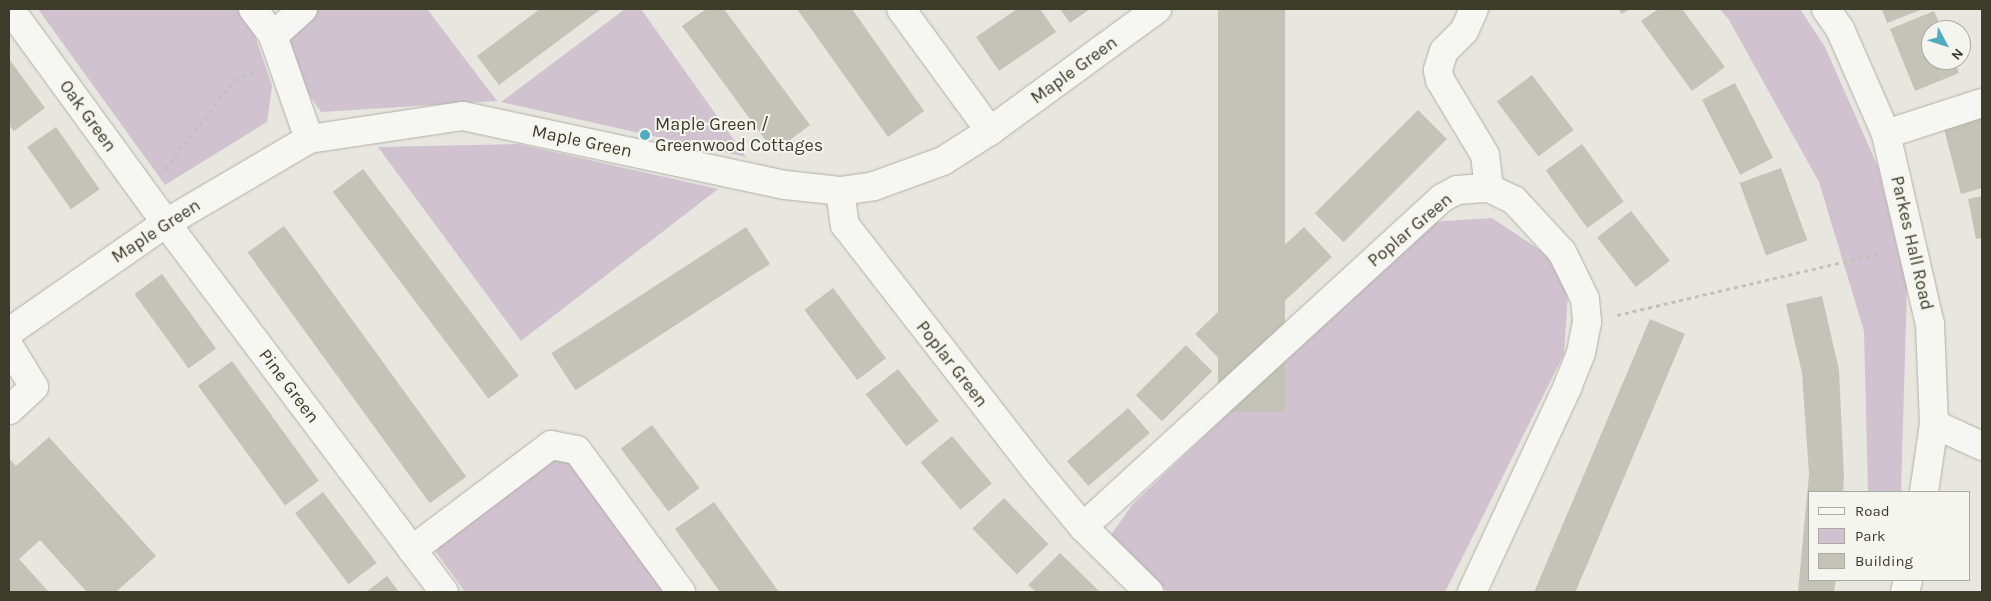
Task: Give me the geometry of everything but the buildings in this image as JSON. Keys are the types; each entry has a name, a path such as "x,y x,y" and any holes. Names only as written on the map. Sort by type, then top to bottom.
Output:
{"street":[{"name":"Oak Green","path":"10,9 166,223"},
{"path":"253,9 274,36 309,139"},
{"path":"274,36 303,9"},
{"path":"901,9 990,131"},
{"name":"Maple Green","path":"9,333 166,223 309,139 463,116 785,185 840,191 903,177 944,160 990,131 1157,9"},
{"path":"1474,9 1464,31 1439,60 1440,80 1485,155 1489,188"},
{"name":"Parkes Hall Road","path":"1826,9 1840,29 1886,134 1930,324 1934,424 1924,491"},
{"path":"1886,134 1982,103"},
{"name":"Poplar Green","path":"1083,527 1442,198 1457,190 1489,188 1514,200 1562,252 1585,299 1587,322 1581,353 1568,386 1472,592"},
{"name":"Poplar Green","path":"840,191 845,225 1083,527 1149,592"},
{"name":"Pine Green","path":"166,223 444,592"},
{"path":"9,333 34,387 9,410"},
{"path":"1934,424 1982,446"},
{"path":"412,550 551,445 577,450 681,592"}],"path":[{"path":"142,190 154,182 235,79 283,64"},
{"path":"1587,322 1913,246"}],"green space":[{"path":"38,9 240,9 251,24 272,86 267,122 165,185"},
{"path":"318,9 427,9 497,101 321,112 298,79 288,31"},
{"path":"625,9 641,9 746,157 501,102"},
{"path":"1720,9 1800,9 1825,47 1878,167 1907,288 1901,491 1868,491 1864,331 1819,182 1729,20"},
{"path":"518,144 718,189 521,341 378,147"},
{"path":"1492,218 1546,254 1568,293 1564,354 1445,592 1168,592 1111,535 1132,505 1429,222"},
{"path":"567,458 666,592 465,592 436,552 447,534 546,459"}],"place":[{"name":"Maple Green / Greenwood Cottages","path":"645,135"}]}
